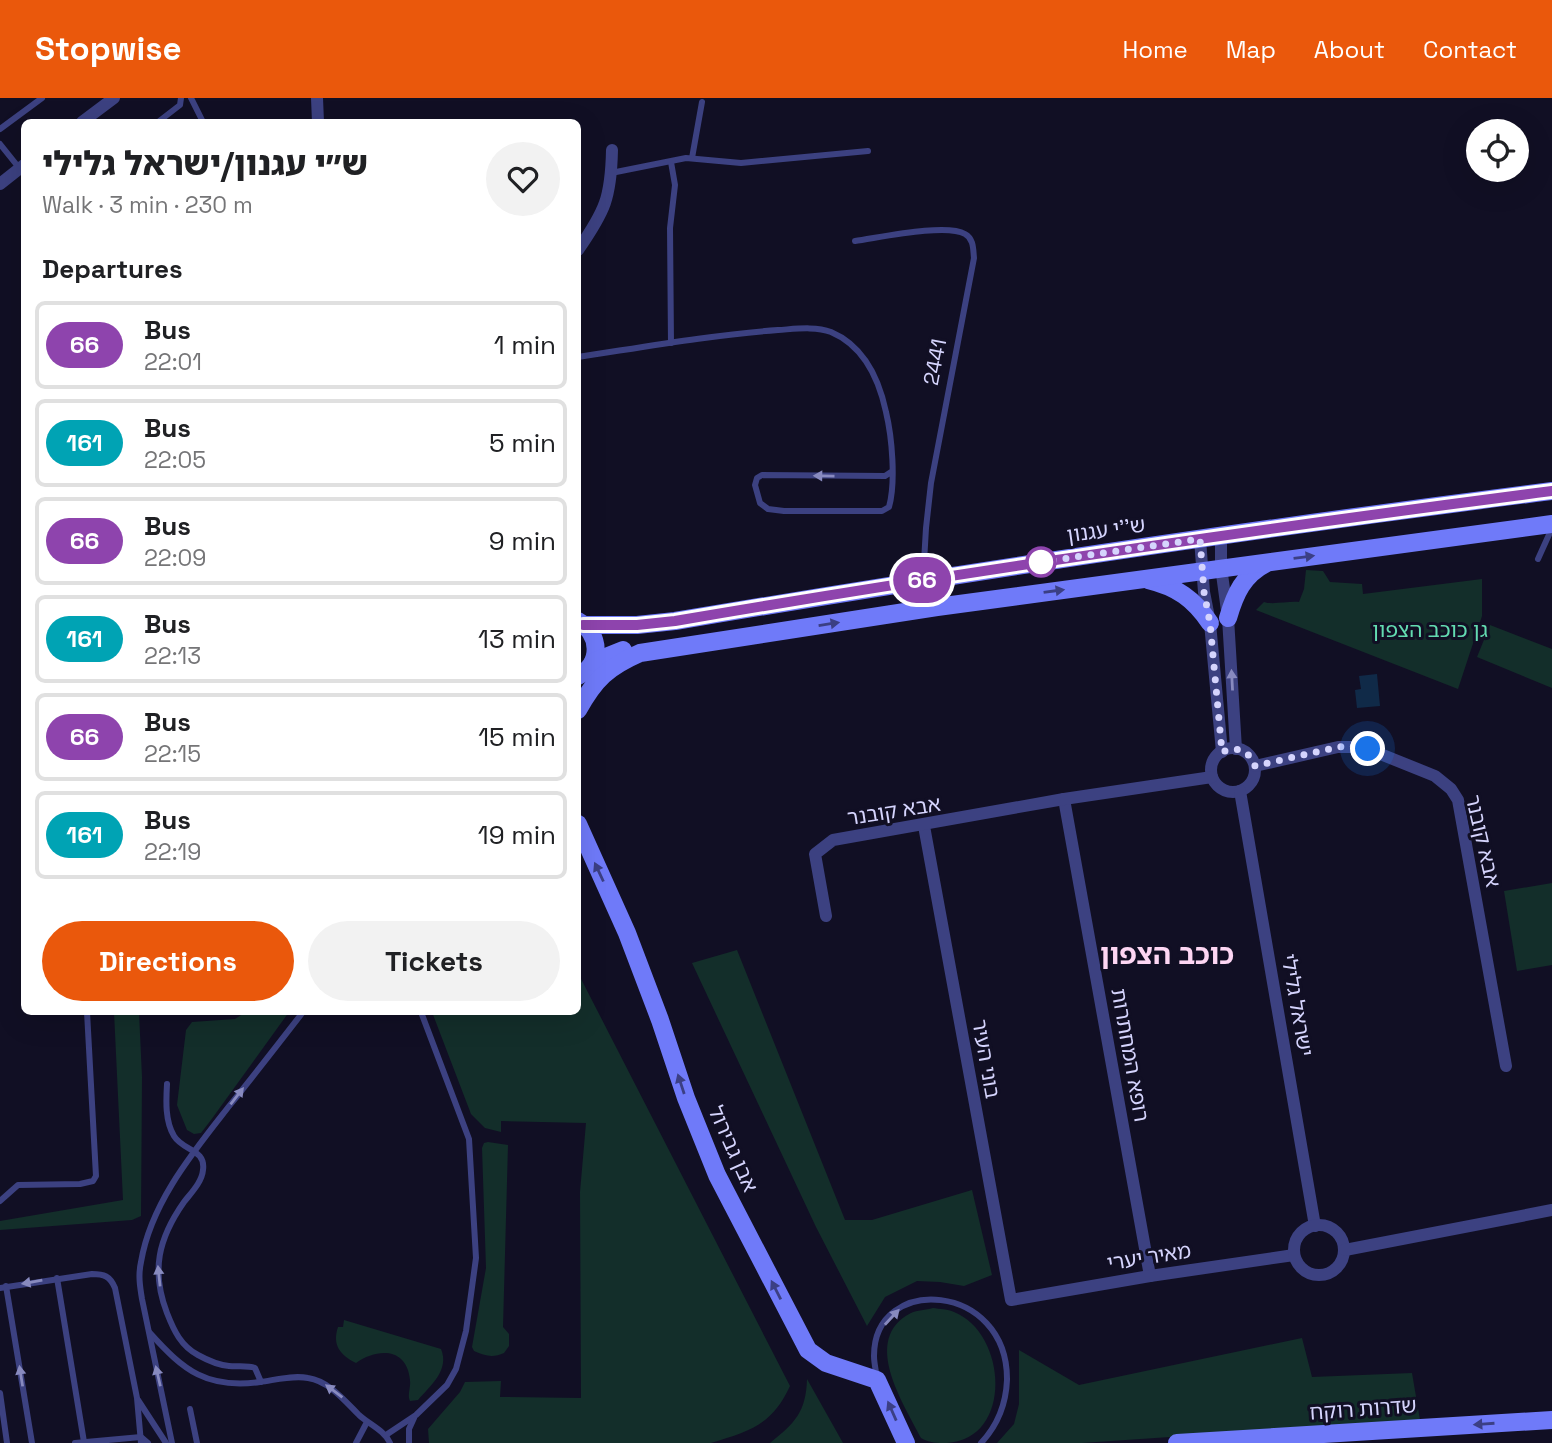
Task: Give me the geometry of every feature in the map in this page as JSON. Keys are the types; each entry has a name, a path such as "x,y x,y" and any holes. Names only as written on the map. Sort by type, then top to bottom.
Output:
{"main road":[{"name":"ש''י עגנון","path":"581,623 637,625 675,621 923,579 1364,515 1552,491"},
{"path":"581,704 594,683 611,666 640,653 1221,567 1552,526"},
{"path":"1228,618 1240,586 1249,575 1273,561"},
{"path":"1142,579 1170,586 1184,594 1198,605 1210,623"},
{"path":"581,624 589,630 596,645 593,662 581,674"},
{"path":"593,662 615,652 636,647 790,630"},
{"name":"אבן גבירול","path":"581,831 627,933 686,1098 717,1175 802,1340 808,1350 825,1363 877,1380"},
{"path":"877,1380 906,1443"},
{"name":"שדרות רוקח","path":"1177,1443 1552,1420"}],"street":[{"path":"86,119 114,98"},
{"path":"317,98 318,119"},
{"path":"581,246 600,219 607,200 612,150"},
{"path":"0,184 21,170"},
{"path":"1221,536 1221,567 1228,618 1236,749"},
{"path":"1200,539 1222,752"},
{"name":"אבא קובנר","path":"1255,766 1350,746 1368,749 1435,776 1451,789 1458,800 1506,1066"},
{"path":"1236,749 1250,755 1255,766 1255,776 1252,783 1241,791 1226,791 1220,788 1212,776 1213,763 1222,752 1236,749"},
{"name":"אבא קובנר","path":"826,916 815,854 833,840 1212,776"},
{"name":"ישראל גלילי","path":"1241,791 1315,1226"},
{"name":"רופא המחתרות","path":"1064,799 1150,1276"},
{"name":"בוני העיר","path":"924,826 1011,1300"},
{"path":"1345,1250 1552,1210"},
{"path":"1315,1226 1332,1228 1343,1241 1345,1250 1339,1266 1334,1271 1318,1276 1302,1269 1294,1255 1296,1239 1307,1228 1315,1226"},
{"name":"מאיר יערי","path":"1011,1300 1294,1255"}],"lane":[{"path":"0,129 42,98"},
{"path":"162,119 180,105 181,98"},
{"path":"191,98 202,119"},
{"path":"692,158 702,102"},
{"path":"0,144 21,167"},
{"path":"611,173 692,158 741,163 868,151"},
{"path":"671,162 675,185 670,228 671,343"},
{"name":"2441","path":"855,241 931,230 953,230 966,234 973,243 974,258 931,483 923,579"},
{"path":"581,358 755,332 816,329 830,332 845,340 867,362 878,381 889,424 891,472 891,498 888,507 882,511 784,511 768,509 760,503 755,485 757,478 762,475 885,476 891,472"},
{"path":"1538,559 1552,526"},
{"path":"923,579 930,600 937,607"},
{"path":"0,1201 18,1185 80,1184 93,1181 96,1177 87,1015"},
{"path":"172,1443 139,1278 145,1243 170,1189 195,1151 301,1015"},
{"path":"386,1435 416,1415 447,1385 456,1369 467,1331 476,1258 469,1139 422,1015"},
{"path":"167,1084 167,1118 174,1137 184,1147 195,1151 202,1159 204,1170 162,1243 158,1272 164,1305 176,1335 189,1349 207,1360 225,1366 255,1368 261,1382"},
{"path":"32,1443 3,1287 92,1274 103,1274 111,1279 115,1288 137,1398 141,1440"},
{"path":"57,1278 84,1442"},
{"path":"877,1380 874,1356 877,1338 885,1322 897,1309 911,1301 931,1299 962,1305 980,1315 995,1334 1003,1350 1007,1370 1007,1392 1000,1413 991,1433 981,1443"},
{"path":"148,1332 173,1359 196,1375 209,1380 232,1384 311,1378 333,1389 367,1422 386,1435 390,1443"},
{"path":"0,1393 8,1443"},
{"path":"137,1398 166,1443"},
{"path":"190,1409 197,1443"},
{"path":"409,1443 409,1429 416,1415"},
{"path":"356,1443 367,1422"},
{"path":"75,1443 141,1440 148,1443"}],"green space":[{"name":"גן כוכב הצפון","path":"1306,570 1323,571 1330,582 1362,584 1363,594 1482,579 1482,616 1458,689 1256,610 1264,602 1299,602 1304,589"},
{"path":"1490,625 1552,649 1552,688 1477,657"},
{"path":"1552,883 1552,965 1517,971 1504,891"},
{"path":"737,950 845,1220 872,1220 972,1190 992,1275 964,1286 917,1281 885,1297 867,1326 816,1227 692,963"},
{"path":"581,979 790,1386 776,1410 758,1425 711,1443 429,1443 428,1429 460,1392 465,1382 501,1381 500,1397 581,1398 580,1192 586,1123 501,1121 501,1132 485,1128 471,1114 433,1015 581,1015"},
{"path":"114,1015 139,1015 142,1077 141,1216 132,1220 0,1230 0,1221 123,1200"},
{"path":"241,1015 287,1015 201,1133 194,1134 187,1130 177,1105 186,1030 192,1022 235,1019"},
{"path":"484,1143 508,1145 503,1327 509,1334 509,1346 504,1353 493,1356 478,1353 472,1347 486,1268 482,1148"},
{"path":"933,1308 952,1311 972,1323 985,1341 993,1362 996,1384 993,1405 984,1424 969,1437 947,1443 921,1438 897,1390 887,1355 889,1339 896,1324 911,1313"},
{"path":"344,1320 441,1349 441,1371 418,1400 410,1401 408,1369 397,1356 382,1353 356,1363 342,1353 337,1344 336,1333 338,1327 343,1327"},
{"path":"1302,1338 1312,1377 1412,1373 1420,1420 1082,1443 997,1443 1014,1424 1019,1404 1019,1350 1079,1385"},
{"path":"807,1379 843,1443 770,1443 798,1416"}],"water":[{"path":"1377,674 1380,706 1357,708 1355,690 1361,689 1359,676"}],"bus line":[{"name":"66","path":"583,625 637,625 675,621 923,579 1364,515 1552,491"}],"district":[{"name":"כוכב הצפון","path":"1167,954"}],"route":[{"path":"1041,562 1200,539 1222,752 1229,749 1244,751 1250,755 1255,766 1338,747 1368,749"}]}
